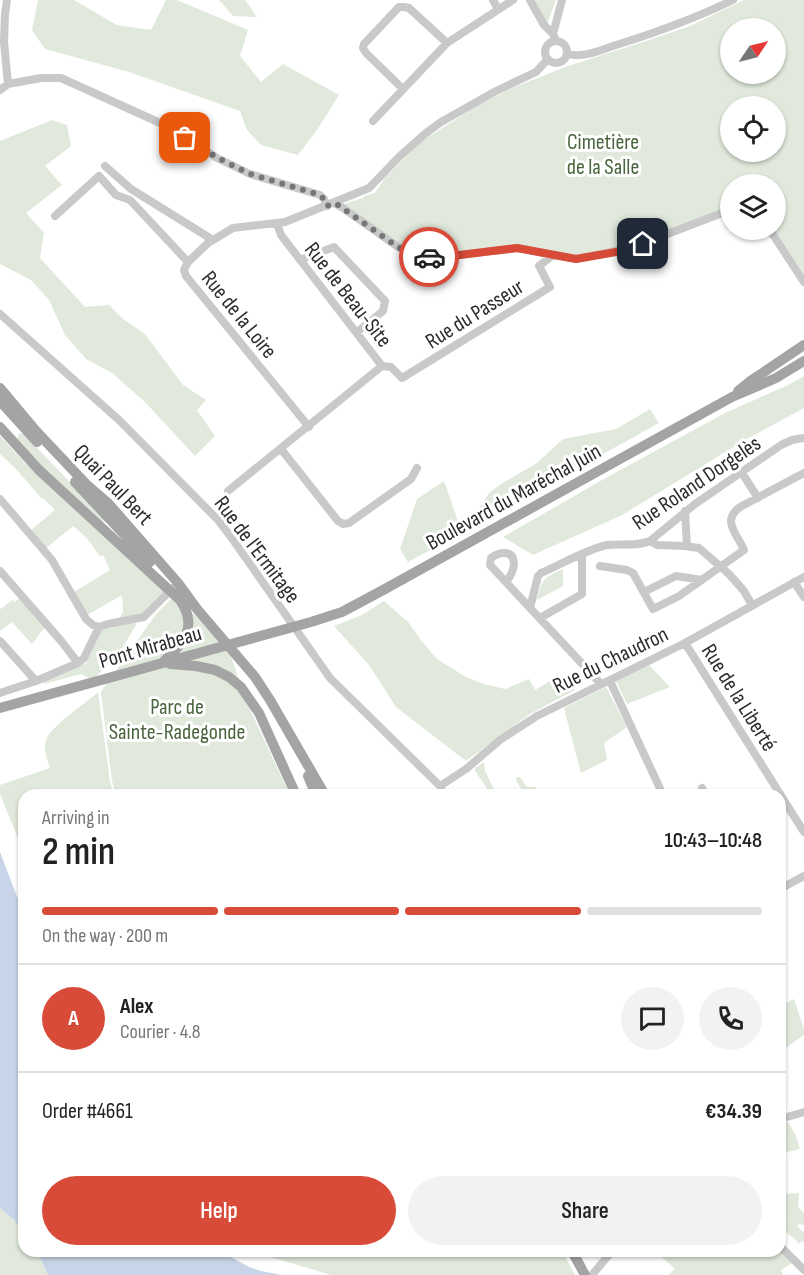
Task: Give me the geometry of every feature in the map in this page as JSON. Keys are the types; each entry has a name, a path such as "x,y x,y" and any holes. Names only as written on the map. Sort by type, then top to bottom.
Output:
{"main road":[{"name":"Boulevard du Maréchal Juin","path":"732,397 749,382 804,345"},
{"name":"Boulevard du Maréchal Juin","path":"311,622 342,612 360,603 732,397 777,378 804,361"},
{"name":"Quai Paul Bert","path":"0,388 36,431 108,504 257,681 298,751 314,789"},
{"name":"Quai Paul Bert","path":"0,402 150,562 176,585"},
{"path":"7,436 12,426 23,422 36,431"},
{"path":"0,427 39,470 164,584 185,607 189,618 184,640 160,664"},
{"name":"Pont Mirabeau","path":"0,708 311,622"},
{"path":"160,664 196,666 215,670 242,687 259,713 293,789"},
{"name":"Quai Paul Bert","path":"298,751 322,789"},
{"path":"575,1257 585,1275"}],"street":[{"path":"8,0 4,42 8,84"},
{"path":"493,0 498,9"},
{"path":"373,120 447,44 513,0"},
{"path":"530,0 544,25 554,37 565,44 568,54 564,60 557,63 550,61 545,52 547,45 554,37 562,0"},
{"path":"568,54 582,55 652,34 733,0"},
{"path":"403,90 363,48 364,44 399,7 409,8 447,44"},
{"name":"Rue de la Loire","path":"309,427 186,276 184,270 188,261 213,240 233,228 285,222 331,205 372,186 414,142 441,122 496,91 536,72 548,59"},
{"path":"0,90 8,84 41,78 61,78 169,128 218,158 250,174 320,195 331,205 343,208 398,247 414,255 435,258 517,248 576,259 631,248 720,214"},
{"path":"105,166 131,189 213,240"},
{"path":"55,216 99,176 116,195 130,200 188,261"},
{"name":"Rue de Beau-Site","path":"277,224 281,235 382,366 309,427"},
{"path":"777,240 804,282"},
{"path":"300,260 334,247 385,301 383,311 357,332"},
{"name":"Rue du Passeur","path":"382,366 391,367 402,378 550,287 539,266 553,255"},
{"name":"Rue de l'Ermitage","path":"0,314 119,420 218,520 330,678 441,789"},
{"path":"228,491 309,427"},
{"name":"Rue Roland Dorgelès","path":"530,608 538,576 541,573 595,549 609,545 642,544 650,541 685,512 785,443 804,438"},
{"path":"281,449 338,521 344,524 349,523 411,479 417,468"},
{"path":"742,473 758,498"},
{"path":"600,566 633,573 653,609 679,596 744,550 731,525 730,518 733,512 804,473"},
{"path":"0,499 52,560 86,619 93,625 99,627 144,617 176,585"},
{"path":"685,512 687,546"},
{"path":"650,541 657,545 699,548 729,574 744,591 752,605"},
{"path":"540,618 582,594 582,555"},
{"path":"0,571 78,663"},
{"path":"644,592 676,576 702,580"},
{"name":"Rue du Chaudron","path":"440,786 466,769 500,740 537,716 685,643 804,577"},
{"path":"506,582 605,683 660,789"},
{"path":"795,582 804,597"},
{"path":"0,693 78,663 84,658 99,627"},
{"path":"0,641 36,681"},
{"name":"Rue de la Liberté","path":"685,643 777,789"},
{"name":"Rue de la Liberté","path":"786,803 804,832"},
{"path":"786,886 804,876"},
{"path":"786,1117 804,1112"},
{"path":"786,1252 804,1270"},
{"path":"592,1275 607,1257"}],"green space":[{"path":"38,0 74,0 117,25 151,30 166,0 177,0 248,30 240,56 261,82 283,64 339,95 298,155 261,145 247,130 240,111 129,72 45,49 32,30"},
{"path":"219,0 245,0 257,17 233,16"},
{"path":"533,0 556,0 547,25"},
{"name":"Cimetière de la Salle","path":"744,0 804,0 804,274 782,240 786,240 786,174 720,174 720,211 632,245 577,256 518,245 442,255 416,253 397,244 344,204 375,193 384,179 420,142 477,106 510,89 565,67 690,26"},
{"path":"52,120 67,125 71,146 45,166 62,185 26,213 44,233 40,258 85,307 109,305 123,319 145,334 183,385 206,400 197,410 215,436 195,456 145,402 112,373 86,359 65,335 49,300 31,280 0,264 0,141"},
{"path":"804,376 804,408 745,440 622,515 533,555 503,537 725,413"},
{"path":"650,409 659,423 477,524 474,516 489,493 537,463 563,439 616,429"},
{"path":"21,433 108,522 101,521 42,467 17,439"},
{"path":"0,436 24,462 166,590 146,611 119,619 123,612 122,595 87,615 74,592 110,570 103,555 100,556 86,537 73,526 45,549 30,531 55,510 0,454"},
{"path":"444,481 462,533 408,562 400,549 417,499"},
{"path":"563,569 563,586 537,600 544,580"},
{"path":"16,597 14,602 20,598 45,627 32,644 12,622 0,631 0,608"},
{"name":"Parc de Sainte-Radegonde","path":"172,598 195,615 231,656 246,701 287,789 114,789 101,692 156,614"},
{"path":"384,601 408,622 437,659 466,677 505,689 529,679 535,690 550,681 569,682 575,690 530,714 466,761 396,707 369,665 334,626 362,615"},
{"path":"135,622 136,625 122,649 93,680 81,674 44,684 43,682 86,663 102,630"},
{"path":"649,665 670,687 627,704 616,681"},
{"path":"606,687 627,727 604,743 607,760 581,773 564,708"},
{"path":"98,692 112,789 18,789 18,838 0,794 0,785 50,768 45,747 46,740 61,722"},
{"path":"484,762 485,771 494,789 487,789 474,769"},
{"path":"520,777 527,787 536,787 537,789 521,789 516,780"},
{"path":"794,999 804,1035 786,1048 786,1003"},
{"path":"786,1122 788,1122 795,1134 800,1149 786,1152"},
{"path":"799,1193 798,1207 804,1213 804,1225 797,1226 804,1233 804,1243 802,1241 799,1244 787,1233 786,1194"},
{"path":"0,1208 18,1225 18,1257 40,1257 48,1275 0,1275"},
{"path":"271,1257 565,1257 575,1275 331,1275"},
{"path":"662,1257 786,1257 792,1263 781,1270 783,1275 668,1275 675,1269"}],"water":[{"path":"0,852 18,899 18,1225 0,1208"},
{"path":"40,1257 231,1257 249,1267 282,1275 48,1275"}],"way so far":[{"path":"185,138 250,174 320,195 327,206 334,203 338,205 398,247 414,255 429,257"}],"route":[{"path":"429,257 517,248 576,259 616,252 643,244"}]}
